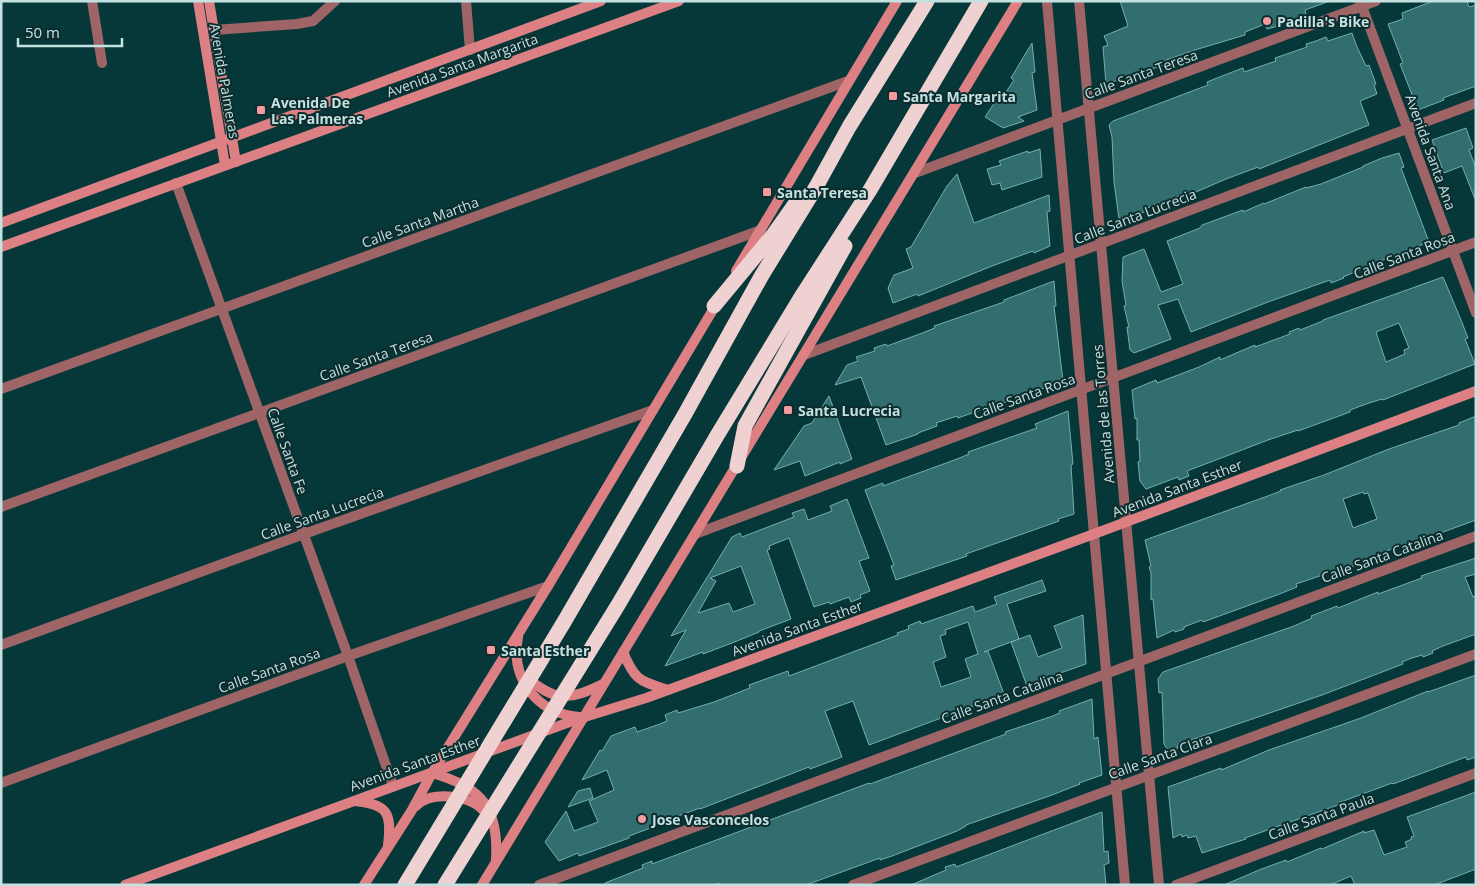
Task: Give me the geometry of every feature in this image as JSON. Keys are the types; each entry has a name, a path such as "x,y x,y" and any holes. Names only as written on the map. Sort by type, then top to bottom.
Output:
{"highway":[{"path":"714,306 773,235 848,127 927,1"},
{"path":"445,885 618,605 718,434 870,190 981,1"},
{"path":"405,885 564,622 685,414 762,275 816,187 848,127"},
{"path":"736,466 746,426 844,248 853,216"}],"main road":[{"name":"Avenida Palmeras","path":"198,1 225,165"},
{"name":"Avenida Palmeras","path":"209,1 236,162"},
{"name":"Avenida Santa Margarita","path":"1,222 601,1"},
{"name":"Avenida Santa Margarita","path":"1,247 679,1"},
{"path":"364,885 412,810 432,774 548,586 897,1"},
{"path":"482,885 1018,1"},
{"name":"Avenida Santa Esther","path":"125,885 351,801 432,774 583,718 668,690 1094,534 1476,391"},
{"path":"519,633 516,655 526,686 541,703 560,713 583,718"},
{"path":"623,652 631,670 642,682 668,690"},
{"path":"520,672 545,692 556,696 570,696 586,692 604,683"},
{"path":"432,774 455,780 473,790 487,806 497,837 496,861"},
{"path":"412,810 421,800 452,797 475,803 493,820"},
{"path":"351,801 369,802 385,811 390,822 388,849"}],"street":[{"path":"92,1 102,63"},
{"path":"214,30 313,21 335,1"},
{"path":"466,1 470,50"},
{"name":"Avenida de las Torres","path":"1079,1 1159,885"},
{"name":"Calle Santa Teresa","path":"915,173 1361,4 1376,1"},
{"name":"Avenida de las Torres","path":"1048,2 1125,885"},
{"name":"Avenida Santa Ana","path":"1361,4 1476,313"},
{"name":"Calle Santa Martha","path":"1,389 848,81"},
{"name":"Calle Santa Lucrecia","path":"804,354 1476,103"},
{"name":"Calle Santa Fe","path":"176,183 348,656 393,786"},
{"name":"Calle Santa Teresa","path":"1,507 760,230"},
{"name":"Calle Santa Rosa","path":"695,534 1476,242"},
{"name":"Calle Santa Lucrecia","path":"1,644 653,410"},
{"name":"Calle Santa Catalina","path":"539,885 1476,536"},
{"name":"Calle Santa Rosa","path":"1,782 348,656 548,586"},
{"name":"Calle Santa Clara","path":"853,885 1476,654"},
{"name":"Calle Santa Paula","path":"1176,885 1476,773"}],"building":[{"path":"1120,1 1327,2 1305,10 1306,15 1278,26 1267,29 1265,24 1245,32 1245,35 1166,60 1167,64 1106,84 1103,47 1108,45 1104,36 1128,26"},
{"path":"1433,1 1467,1 1469,7 1476,5 1476,86 1443,98 1444,100 1418,110 1400,64 1403,63 1388,24 1403,19 1402,13"},
{"path":"1352,33 1366,66 1369,65 1376,84 1374,85 1377,94 1360,101 1369,125 1259,169 1258,167 1189,195 1188,193 1157,204 1147,208 1148,211 1119,219 1114,182 1112,137 1109,125 1113,121 1208,85 1207,82 1243,68 1244,72 1276,61 1275,58 1307,47 1306,44 1326,37 1328,41"},
{"path":"1032,43 1035,72 1032,73 1037,110 1018,117 1024,121 1003,128 985,117 995,102 998,104 1014,80 1011,78"},
{"path":"1466,128 1473,148 1469,150 1476,168 1475,199 1462,166 1444,173 1432,140"},
{"path":"1040,149 1042,177 1002,190 1000,183 992,185 987,169 1001,165 999,161"},
{"path":"1399,153 1404,167 1401,168 1429,242 1331,283 1330,280 1191,332 1178,299 1158,305 1171,339 1134,353 1130,350 1127,327 1129,327 1124,306 1126,305 1122,281 1123,257 1144,249 1161,292 1183,284 1167,241 1200,228 1202,225 1243,210 1243,212 1306,187 1321,184 1382,158"},
{"path":"957,174 974,223 1049,195 1050,211 1047,212 1050,246 992,266 918,296 917,294 893,303 888,288 894,275 913,268 906,249 911,247 947,186"},
{"path":"1443,277 1468,338 1465,339 1475,364 1383,400 1369,403 1350,410 1350,412 1268,440 1187,471 1189,476 1179,480 1178,477 1146,489 1140,481 1138,462 1140,461 1139,440 1137,440 1137,418 1135,419 1132,390 1156,380 1157,383 1220,357 1220,360 1323,320","holes":["1399,323 1409,348 1404,350 1405,354 1386,362 1376,332"]},
{"path":"1054,281 1056,306 1054,306 1063,381 958,418 957,416 936,423 937,426 886,445 861,377 835,385 847,365 858,361 856,357 875,351 874,348 886,344 887,346 925,332 935,328 934,326 1004,302 1004,300"},
{"path":"829,396 852,459 805,476 800,461 774,470 804,426 812,423"},
{"path":"1068,411 1073,464 1071,465 1074,514 966,554 967,556 896,580 891,566 894,565 865,490 883,483 883,486 957,459 969,454 968,452 1037,428 1035,424"},
{"path":"1476,416 1476,520 1389,550 1344,570 1343,568 1296,584 1297,587 1277,595 1203,622 1202,620 1184,627 1184,629 1175,632 1174,630 1157,638 1153,599 1151,600 1151,573 1149,567 1151,566 1145,540 1324,475 1389,449 1459,425 1459,423","holes":["1363,492 1364,494 1368,493 1377,519 1353,528 1343,499"]},
{"path":"847,499 869,558 859,561 870,591 860,595 861,598 851,602 849,597 830,604 829,602 814,607 789,538 769,546 770,549 767,550 791,619 703,654 703,652 665,666 686,630 671,636 732,537 740,533 742,537 794,517 792,513 804,509 808,520 832,511 830,506","holes":["741,566 755,604 733,612 729,603 698,613 716,581 710,578"]},
{"path":"1476,558 1476,574 1465,577 1473,597 1476,596 1476,634 1443,646 1423,657 1422,655 1412,658 1402,662 1403,664 1322,695 1194,739 1177,746 1178,748 1169,752 1164,744 1162,692 1159,693 1158,679 1163,672 1294,626 1312,618 1311,616 1337,606 1338,608 1378,592 1378,594 1422,578 1421,576"},
{"path":"1042,580 1046,591 1007,604 1019,639 984,652 988,651 1004,694 994,698 995,700 982,705 981,703 869,745 853,701 825,711 842,757 810,769 809,767 700,809 655,824 656,826 629,836 629,838 579,856 578,853 559,861 545,842 566,811 574,831 598,822 589,801 614,790 607,770 582,780 611,736 635,727 637,732 660,724 667,721 665,715 677,710 678,713 714,702 750,688 749,685 788,671 789,676 898,635 897,633 909,629 908,626 920,621 921,624 973,606 975,612 997,604 994,597","holes":["968,622 978,654 965,659 971,677 941,687 933,662 946,657 940,636 946,634 945,630"]},
{"path":"1083,615 1086,664 1046,678 1049,685 1029,692 1011,642 1030,635 1038,657 1062,648 1054,626"},
{"path":"1476,675 1476,757 1467,760 1466,757 1338,803 1338,805 1246,839 1202,853 1196,836 1188,838 1187,835 1182,837 1181,834 1173,838 1168,787 1221,768 1221,770 1269,750"},
{"path":"1092,699 1094,739 1098,737 1102,775 1052,795 966,825 957,831 892,856 880,860 880,858 806,885 720,885 719,883 715,885 605,885 605,883 643,868 642,865 652,861 652,864 1006,734 1005,732 1050,717 1060,713 1059,711"},
{"path":"590,788 593,798 568,807 578,791"},
{"path":"1476,792 1476,869 1434,885 1355,885 1351,876 1330,885 1224,885 1286,860 1287,862 1322,849 1364,831 1364,833 1374,830 1384,855 1407,847 1405,842 1414,836 1407,817"},
{"path":"1102,812 1104,852 1108,851 1109,863 1104,865 1106,885 911,885 946,870 945,867 955,864 956,867"}],"place":[{"name":"Padilla's Bike","path":"1267,21"},
{"name":"Santa Margarita","path":"893,96"},
{"name":"Avenida De Las Palmeras","path":"261,110"},
{"name":"Santa Teresa","path":"767,192"},
{"name":"Santa Lucrecia","path":"788,410"},
{"name":"Santa Esther","path":"491,650"},
{"name":"Jose Vasconcelos","path":"642,819"}]}
